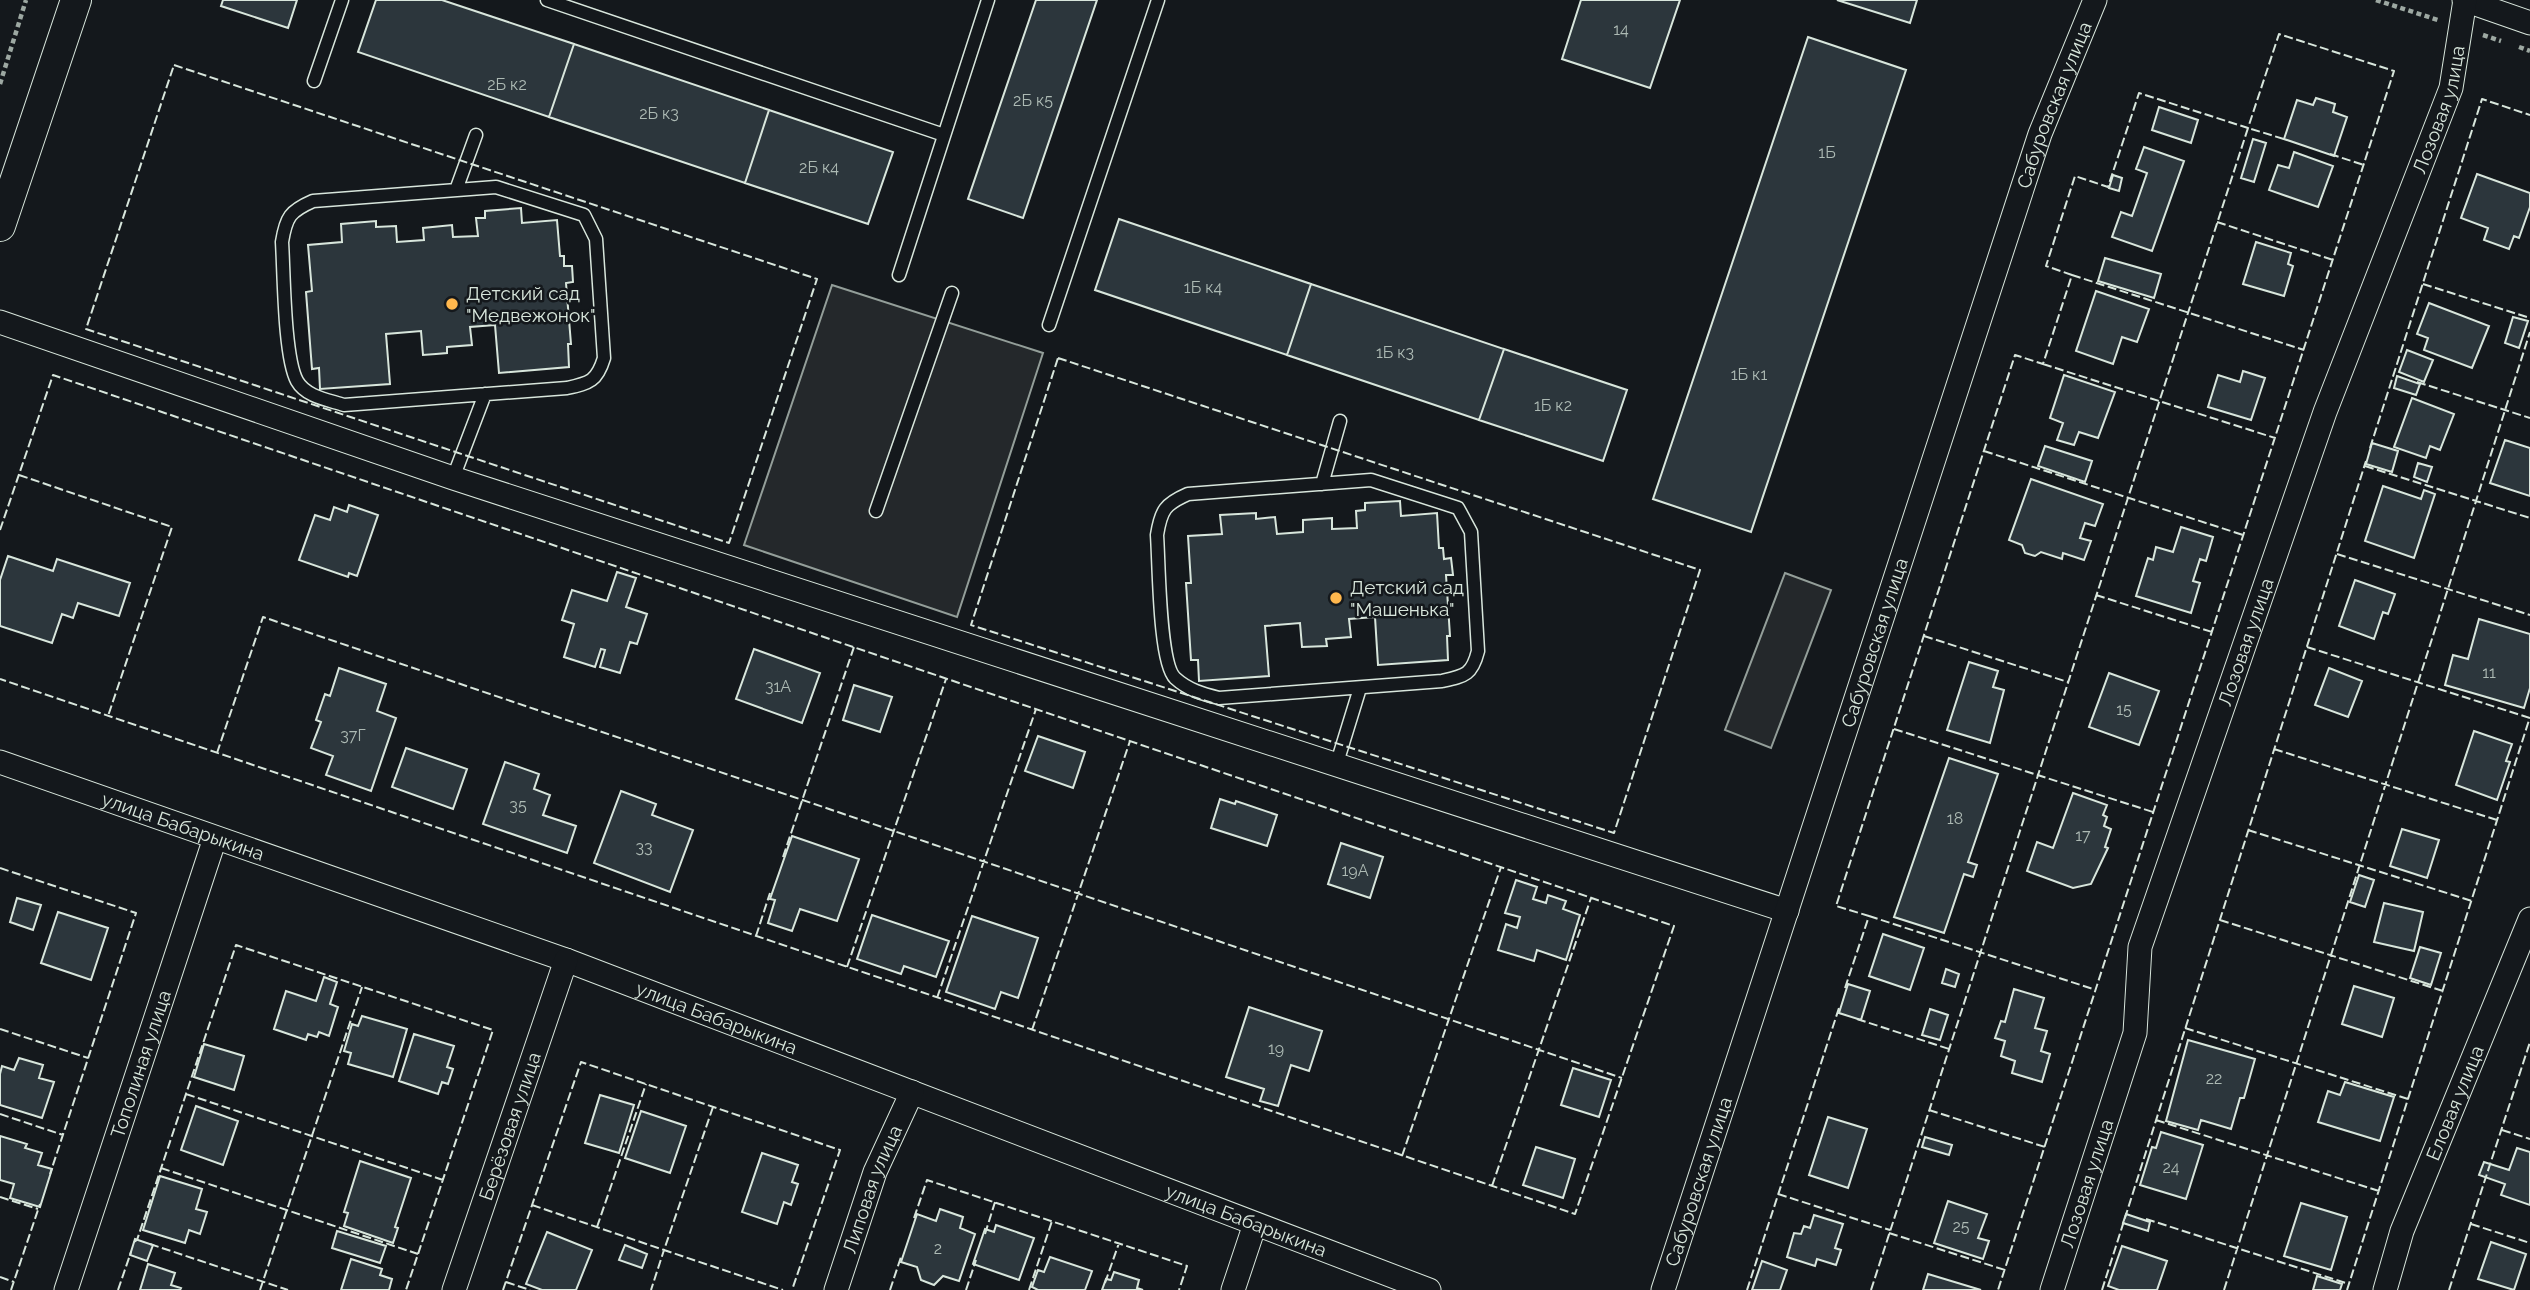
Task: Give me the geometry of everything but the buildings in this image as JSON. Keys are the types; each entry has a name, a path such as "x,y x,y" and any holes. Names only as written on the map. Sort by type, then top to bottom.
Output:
{"street":[{"path":"0,226 5,197 76,0"},
{"name":"Сабуровская улица","path":"1663,1290 2040,134 2095,0"},
{"path":"2464,0 2530,23"},
{"name":"Лозовая улица","path":"2052,1290 2135,1032 2140,947 2325,412 2451,89 2464,0"},
{"path":"0,322 453,478 1787,911"},
{"name":"улица Бабарыкина","path":"0,762 566,960 1429,1290"},
{"name":"Тополиная улица","path":"66,1290 215,838"},
{"name":"Еловая улица","path":"2385,1290 2402,1231 2530,919"},
{"name":"Берёзовая улица","path":"454,1290 566,960"},
{"name":"Липовая улица","path":"836,1290 875,1172 912,1092"},
{"path":"1233,1290 1255,1224"}],"lane":[{"path":"314,81 342,0"},
{"path":"547,0 944,135"},
{"path":"899,275 988,0"},
{"path":"1049,325 1158,0"},
{"path":"456,190 476,135"},
{"path":"496,187 584,215 596,239 604,358 599,375 586,384 567,388 485,394 344,405 315,396 298,383 290,361 282,242 285,224 295,209 313,201 496,187"},
{"path":"876,512 952,293"},
{"path":"453,478 485,394"},
{"path":"1322,484 1340,421"},
{"path":"1371,480 1458,508 1471,532 1478,651 1474,668 1461,677 1442,681 1360,688 1219,698 1190,690 1173,676 1165,654 1157,535 1160,518 1169,502 1188,494 1371,480"},
{"path":"1336,766 1360,688"}],"path":[{"path":"0,84 26,0"}],"shaded area":[{"path":"832,285 1043,353 957,617 744,545"},
{"path":"1785,573 1831,590 1771,748 1725,730"}],"fence":[{"path":"1845,988 1869,916 1836,906 2015,355 2043,364 2072,275 2046,266 2075,176 2108,187 2139,93 2248,128 2279,34 2394,71 1998,1290"},
{"path":"174,65 817,279 729,543 86,329 174,65"},
{"path":"2370,448 2482,99 2530,115"},
{"path":"1871,1290 2248,128 2287,140"},
{"path":"2330,154 2364,165"},
{"path":"2217,222 2333,260"},
{"path":"2072,275 2304,350"},
{"path":"2423,284 2530,318"},
{"path":"2224,1290 2530,332"},
{"path":"1058,358 1700,570 1614,833 971,625 1058,358"},
{"path":"2043,364 2275,438"},
{"path":"0,530 53,375 1674,926 1575,1214 0,679"},
{"path":"2417,382 2530,418"},
{"path":"1984,451 2243,535"},
{"path":"2102,1290 2366,461"},
{"path":"2365,466 2530,518"},
{"path":"19,475 172,527 108,716"},
{"path":"2337,554 2530,615"},
{"path":"2096,595 2212,632"},
{"path":"217,753 263,617 1622,1078"},
{"path":"1924,636 2068,682"},
{"path":"783,857 854,647"},
{"path":"2307,647 2530,718"},
{"path":"847,967 946,679"},
{"path":"937,998 1036,709"},
{"path":"2347,1290 2530,717"},
{"path":"1894,729 2153,812"},
{"path":"1032,1030 1130,741"},
{"path":"2274,749 2497,820"},
{"path":"2248,830 2472,901"},
{"path":"1402,1156 1501,867"},
{"path":"0,868 136,913 50,1174"},
{"path":"756,936 770,893"},
{"path":"1492,1186 1591,898"},
{"path":"1869,916 2096,990"},
{"path":"2220,920 2443,991"},
{"path":"134,1242 137,1240 236,945 493,1030 406,1290"},
{"path":"260,1290 362,987"},
{"path":"1747,1290 1839,1008"},
{"path":"1857,1019 1949,1049"},
{"path":"2185,1028 2408,1099"},
{"path":"0,1029 88,1058"},
{"path":"2449,1290 2530,1042"},
{"path":"503,1290 581,1062 840,1150 792,1290"},
{"path":"597,1227 646,1084"},
{"path":"186,1094 443,1180"},
{"path":"713,1107 664,1250 783,1290"},
{"path":"1929,1110 2045,1147"},
{"path":"0,1114 63,1135"},
{"path":"2156,1120 2379,1191"},
{"path":"2502,1130 2530,1139"},
{"path":"161,1168 418,1254"},
{"path":"914,1218 927,1180 1187,1266 1179,1290"},
{"path":"1778,1194 1890,1230"},
{"path":"0,1197 38,1209"},
{"path":"985,1234 995,1202"},
{"path":"11,1290 40,1204"},
{"path":"532,1205 664,1250 651,1290"},
{"path":"2146,1219 2349,1284"},
{"path":"1029,1290 1052,1221"},
{"path":"2471,1224 2530,1243"},
{"path":"1889,1233 2005,1270"},
{"path":"1105,1283 1119,1243"},
{"path":"150,1244 288,1290"},
{"path":"118,1290 131,1252"},
{"path":"890,1290 901,1257"},
{"path":"966,1290 976,1260"},
{"path":"0,1277 14,1282"},
{"path":"506,1282 530,1290"}],"place":[{"name":"Детский сад \"Медвежонок\"","path":"452,304"},
{"name":"Детский сад \"Машенька\"","path":"1336,598"}]}
